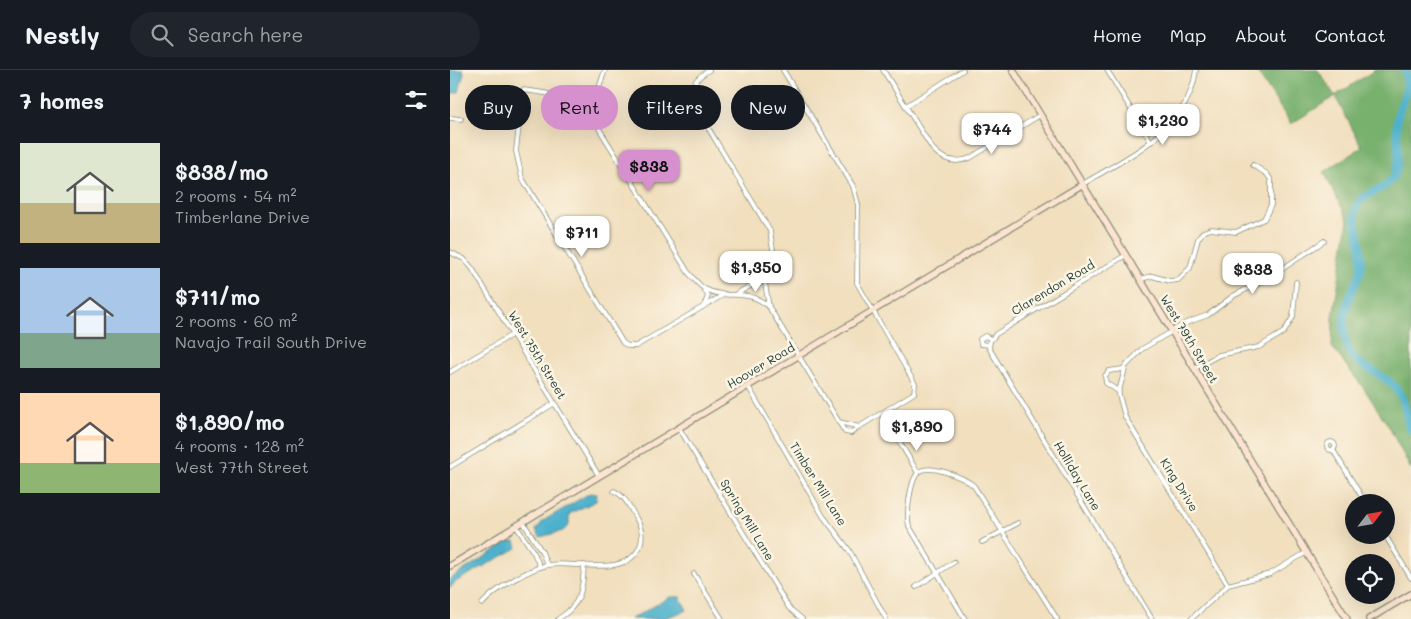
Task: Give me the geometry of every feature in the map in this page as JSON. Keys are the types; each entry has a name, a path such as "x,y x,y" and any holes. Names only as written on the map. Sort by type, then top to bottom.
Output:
{"street":[{"path":"601,85 606,70"},
{"path":"709,70 698,78 691,90 694,106 770,231 773,250 765,289 769,307 839,422 848,433 914,393 915,384 860,291 856,277 858,204 856,192 783,70"},
{"path":"883,70 932,148 940,156 955,161 968,159 1040,115"},
{"path":"906,106 963,70"},
{"name":"West 79th Street","path":"1013,70 1347,619"},
{"path":"1106,70 1151,142"},
{"path":"1083,184 1167,130 1181,111 1192,88 1196,70"},
{"path":"541,93 523,90 516,152 519,169 524,182 623,343 628,346 636,346 725,294"},
{"path":"450,118 461,119"},
{"path":"600,130 688,272 704,288 708,296 705,304"},
{"path":"1141,280 1152,276 1170,281 1178,280 1190,268 1198,239 1203,232 1212,229 1236,232 1265,218 1271,205 1271,180 1268,175 1253,165"},
{"name":"Hoover Road","path":"450,566 1083,184"},
{"name":"King Drive","path":"1119,393 1125,367 1142,348 1172,331 1208,315 1233,296 1267,279 1324,241"},
{"name":"West 75th Street","path":"450,252 464,259 472,268 600,476"},
{"name":"Clarendon Road","path":"990,342 997,333 1126,255"},
{"path":"736,294 766,277"},
{"path":"1195,368 1219,356 1259,347 1283,333 1293,317 1296,282"},
{"path":"704,288 725,294 753,296 769,307"},
{"path":"450,372 513,334"},
{"name":"Holliday Lane","path":"982,336 990,342 981,344 982,336"},
{"name":"Holliday Lane","path":"990,342 990,351 1152,619"},
{"name":"King Drive","path":"1125,367 1110,370 1105,376 1106,382 1116,388 1125,417 1228,585"},
{"name":"Timber Mill Lane","path":"748,386 823,516 849,550 886,619"},
{"path":"450,467 555,403"},
{"path":"839,422 859,427"},
{"name":"Spring Mill Lane","path":"679,428 789,608 802,619"},
{"path":"900,441 919,472 908,509 908,522 911,532 965,619"},
{"path":"1333,450 1360,494"},
{"path":"919,472 927,470 940,471 971,483 980,492 1057,619"},
{"path":"482,604 492,594 540,567 547,565 622,564 632,557 639,547 642,536 639,524 626,501 614,491"},
{"path":"523,522 542,552 547,565"},
{"path":"982,542 1018,523"},
{"path":"516,526 534,553 540,567"},
{"path":"1390,544 1411,578"},
{"path":"1191,619 1228,585 1270,574 1307,552"},
{"path":"916,587 954,562"},
{"path":"558,619 572,609 581,596 584,565"},
{"path":"694,574 722,619"},
{"path":"1369,619 1411,594"}],"green space":[{"path":"1256,70 1318,70 1335,96 1291,124"},
{"path":"1375,70 1411,70 1411,469 1389,427 1365,390 1332,347 1333,317 1348,220 1324,172 1362,147 1335,96"}],"water":[{"path":"450,70 463,70 464,73 459,92 450,94"},
{"path":"590,493 597,494 596,501 569,514 569,525 563,531 540,537 536,530 543,521"},
{"path":"515,541 517,548 457,581 450,588 450,579 508,542"},
{"path":"670,597 680,597 687,610 662,619 631,619"}],"waterway":[{"path":"1405,70 1407,83 1397,123 1398,166 1390,181 1385,186 1363,198 1356,209 1355,219 1359,234 1361,270 1348,303 1344,326 1346,342 1352,356 1388,380 1398,391 1404,403 1411,430"}]}
